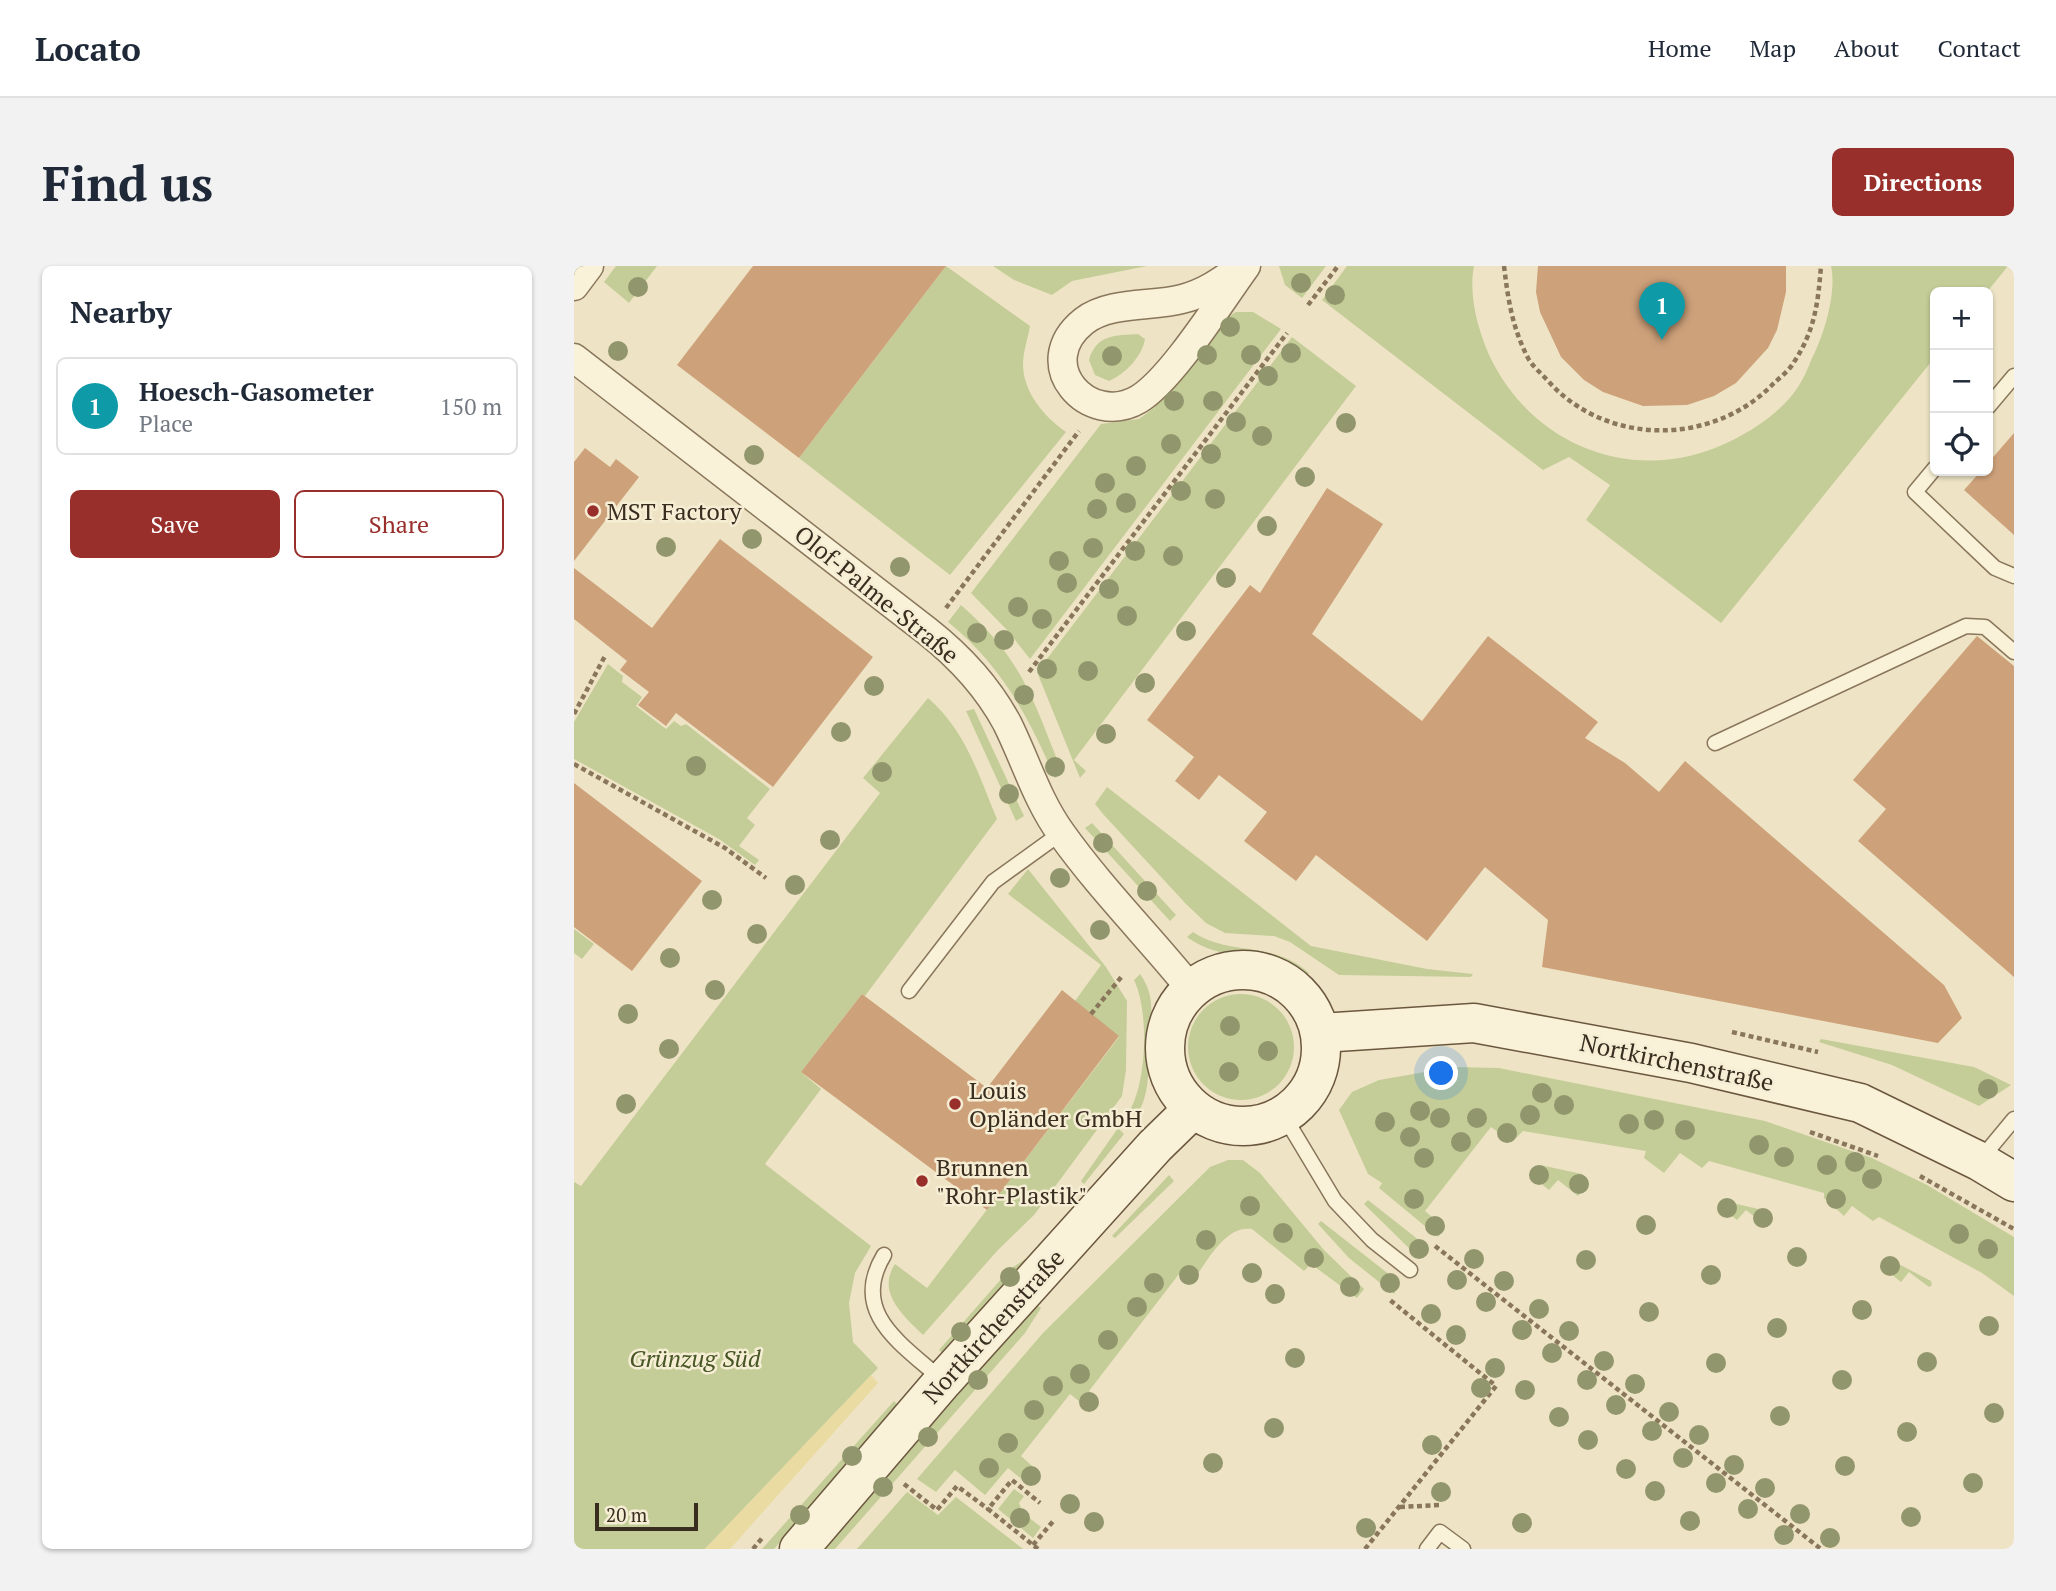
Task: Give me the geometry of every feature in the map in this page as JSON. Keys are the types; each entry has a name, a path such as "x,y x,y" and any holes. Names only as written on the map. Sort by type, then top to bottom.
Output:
{"main road":[{"path":"1257,971 1279,978 1298,991 1313,1010 1321,1032 1322,1057 1316,1080 1303,1101 1284,1116 1261,1125 1237,1127 1213,1122 1193,1109 1172,1082 1164,1049 1167,1027 1177,1006 1191,989 1222,973 1257,971"},
{"name":"Nortkirchenstraße","path":"1321,1032 1474,1023 1691,1063 1860,1103 1979,1161 2014,1182"},
{"name":"Nortkirchenstraße","path":"799,1549 943,1381 1155,1146 1193,1109"}],"street":[{"path":"574,286 589,266"},
{"path":"1244,266 1160,380 1137,400 1098,404 1071,387 1061,363 1064,345 1086,319 1108,310 1181,299 1201,293 1244,266"},
{"name":"Olof-Palme-Straße","path":"574,358 928,631 967,666 990,694 1007,724 1039,796 1060,833 1191,989"}],"lane":[{"path":"1993,401 2014,376"},
{"path":"1930,474 1915,492 1995,568 2014,576"},
{"path":"1714,743 1966,626 1986,627 2014,652"},
{"path":"909,991 993,882 1060,833"},
{"path":"1284,1116 1335,1201 1372,1240 1410,1270"},
{"path":"1979,1161 2014,1119"},
{"path":"884,1255 873,1274 870,1292 875,1310 886,1329 943,1381"},
{"path":"1427,1549 1440,1532 1462,1549"}],"path":[{"path":"1308,305 1338,266"},
{"path":"1504,266 1509,315 1524,349 1530,360 1563,397 1607,422 1655,432 1705,426 1755,402 1765,393 1794,363 1817,313 1821,266"},
{"path":"1029,672 1287,333"},
{"path":"939,617 1082,427"},
{"path":"574,714 605,656"},
{"path":"574,764 725,848 766,878"},
{"path":"1091,1014 1123,975"},
{"path":"1800,1128 1891,1160"},
{"path":"1913,1172 2014,1229"},
{"path":"1435,1245 1821,1549"},
{"path":"1365,1549 1496,1386 1390,1300"},
{"path":"988,1509 1012,1480 1040,1503"},
{"path":"904,1484 937,1510 957,1486 1035,1547 1055,1519"}],"green space":[{"path":"616,266 657,266 629,303 604,282"},
{"path":"946,266 1030,326 1023,359 1027,385 1043,412 1066,432 950,575 799,458"},
{"path":"993,266 1147,266 1072,281 1052,295 1014,280"},
{"path":"1279,266 1326,266 1302,298 1285,285"},
{"path":"1347,266 1474,266 1472,290 1479,328 1493,363 1513,394 1538,419 1566,439 1597,452 1630,459 1664,460 1699,454 1733,440 1769,418 1792,395 1806,373 1825,326 1831,300 1831,266 2008,266 1991,287 1930,287 1930,363 1721,623 1586,520 1610,485 1569,457 1543,470 1322,300"},
{"path":"1236,312 1253,312 1281,329 1030,659 1008,631 971,593 1101,424 1139,419 1154,408 1222,320"},
{"path":"1138,334 1145,339 1143,346 1127,369 1109,381 1095,375 1089,360 1096,346 1114,336"},
{"path":"1292,337 1356,386 1074,760 1086,771 1080,778 1037,672"},
{"path":"961,605 982,625 1013,663 1034,703 1063,774 1055,778 1012,693 983,656 948,622"},
{"path":"608,664 623,676 622,682 642,697 636,706 666,729 674,721 681,726 686,724 770,789 747,818 755,825 739,846 759,860 755,865 719,839 574,759 574,722"},
{"name":"Grünzug Süd","path":"928,698 962,739 997,819 865,996 862,994 801,1072 821,1089 765,1164 871,1246 855,1273 849,1303 853,1342 878,1368 705,1549 574,1549 574,1182 581,1186 880,793 863,778"},
{"path":"974,709 1024,816 1016,821 966,711"},
{"path":"1107,787 1311,946 1427,969 1473,974 1471,977 1339,975 1290,942 1274,936 1225,933 1206,923 1186,904 1103,814 1095,804"},
{"path":"1092,823 1176,915 1170,921 1085,828"},
{"path":"1028,869 1106,967 1127,1001 1126,1070 1122,1096 1034,1215 997,1251 923,1335 901,1312 891,1294 890,1275 895,1264 927,1288 1119,1037 1075,1001 1101,965 1008,894"},
{"path":"574,929 594,944 582,959 574,953"},
{"path":"1193,932 1207,940 1281,956 1309,973 1303,980 1275,963 1201,946 1187,937"},
{"path":"1140,974 1148,990 1151,1015 1147,1089 1137,1116 1130,1110 1136,1097 1143,1064 1144,1027 1139,993 1134,980"},
{"path":"1241,994 1261,998 1279,1009 1290,1027 1294,1047 1290,1067 1279,1085 1261,1096 1241,1100 1221,1096 1203,1085 1192,1067 1188,1047 1192,1027 1203,1009 1221,998"},
{"path":"1821,1039 1974,1067 2011,1085 1979,1106 1892,1065 1819,1042"},
{"path":"1454,1067 1499,1068 1765,1121 1872,1158 1927,1185 2014,1237 2014,1296 1982,1273 1879,1217 1873,1221 1852,1206 1844,1216 1824,1198 1824,1193 1709,1161 1702,1168 1680,1153 1664,1173 1644,1158 1646,1151 1523,1131 1512,1142 1491,1127 1425,1211 1445,1228 1438,1237 1379,1188 1382,1183 1368,1174 1339,1110 1352,1092 1379,1080"},
{"path":"1118,1128 1124,1134 1084,1184 1081,1181"},
{"path":"1228,1160 1243,1160 1260,1173 1324,1250 1364,1289 1357,1298 1311,1264 1304,1271 1252,1229 1242,1229 1217,1247 1191,1283 1179,1274 1089,1391 1098,1399 1090,1410 1070,1394 1021,1456 1040,1473 1030,1486 1008,1468 985,1495 955,1470 936,1492 917,1479 1043,1333 1210,1167"},
{"path":"1540,1165 1582,1174 1587,1184 1578,1196 1558,1180 1549,1190 1529,1174"},
{"path":"1169,1175 1174,1181 1115,1238 1112,1236"},
{"path":"1368,1200 1429,1248 1424,1255 1417,1256 1364,1204"},
{"path":"1724,1201 1767,1211 1770,1220 1766,1226 1746,1210 1737,1220 1719,1206"},
{"path":"1321,1221 1395,1279 1399,1284 1394,1294 1349,1258 1318,1224"},
{"path":"1025,1259 1028,1262 946,1356 939,1350 1009,1270"},
{"path":"1891,1260 1931,1281 1932,1285 1929,1287 1909,1272 1901,1282 1881,1266"},
{"path":"1037,1305 1041,1308 1025,1333 835,1549 822,1549"},
{"path":"894,1401 900,1407 774,1549 762,1549"},
{"path":"1014,1489 1024,1496 1019,1503 1023,1513 1041,1527 1033,1538 998,1509"},
{"path":"907,1492 938,1515 956,1497 1023,1549 857,1549"}],"sand":[{"path":"871,1375 878,1383 730,1549 705,1549"}],"building":[{"path":"753,266 946,266 799,458 677,365"},
{"path":"1538,266 1786,266 1786,292 1777,330 1768,348 1736,383 1714,396 1687,405 1643,406 1603,392 1584,380 1561,357 1540,312 1536,292"},
{"path":"2014,433 2014,535 1964,490 1977,476 1993,476 1993,457"},
{"name":"MST Factory","path":"585,448 610,467 616,459 639,477 574,561 574,462"},
{"path":"1327,488 1383,524 1312,634 1422,721 1488,636 1598,722 1585,738 1625,763 1659,792 1685,761 1944,985 1962,1018 1938,1043 1542,967 1548,920 1485,867 1427,941 1316,855 1296,881 1244,841 1267,812 1219,775 1199,800 1175,781 1194,757 1147,720 1250,585 1260,593"},
{"path":"720,539 873,657 773,787 676,713 666,726 638,705 649,692 620,670 627,661 574,619 574,568 652,628"},
{"path":"1977,636 2014,666 2014,977 1858,841 1886,809 1853,780"},
{"path":"574,783 702,881 632,971 574,927"},
{"name":"Louis Opländer GmbH","path":"1062,990 1119,1036 987,1210 801,1072 862,994 987,1088"}],"place":[{"name":"Hoesch-Gasometer","path":"1662,340"},
{"name":"MST Factory","path":"593,511"},
{"name":"Louis Opländer GmbH","path":"955,1104"},
{"name":"Brunnen \"Rohr-Plastik\"","path":"922,1181"}]}
